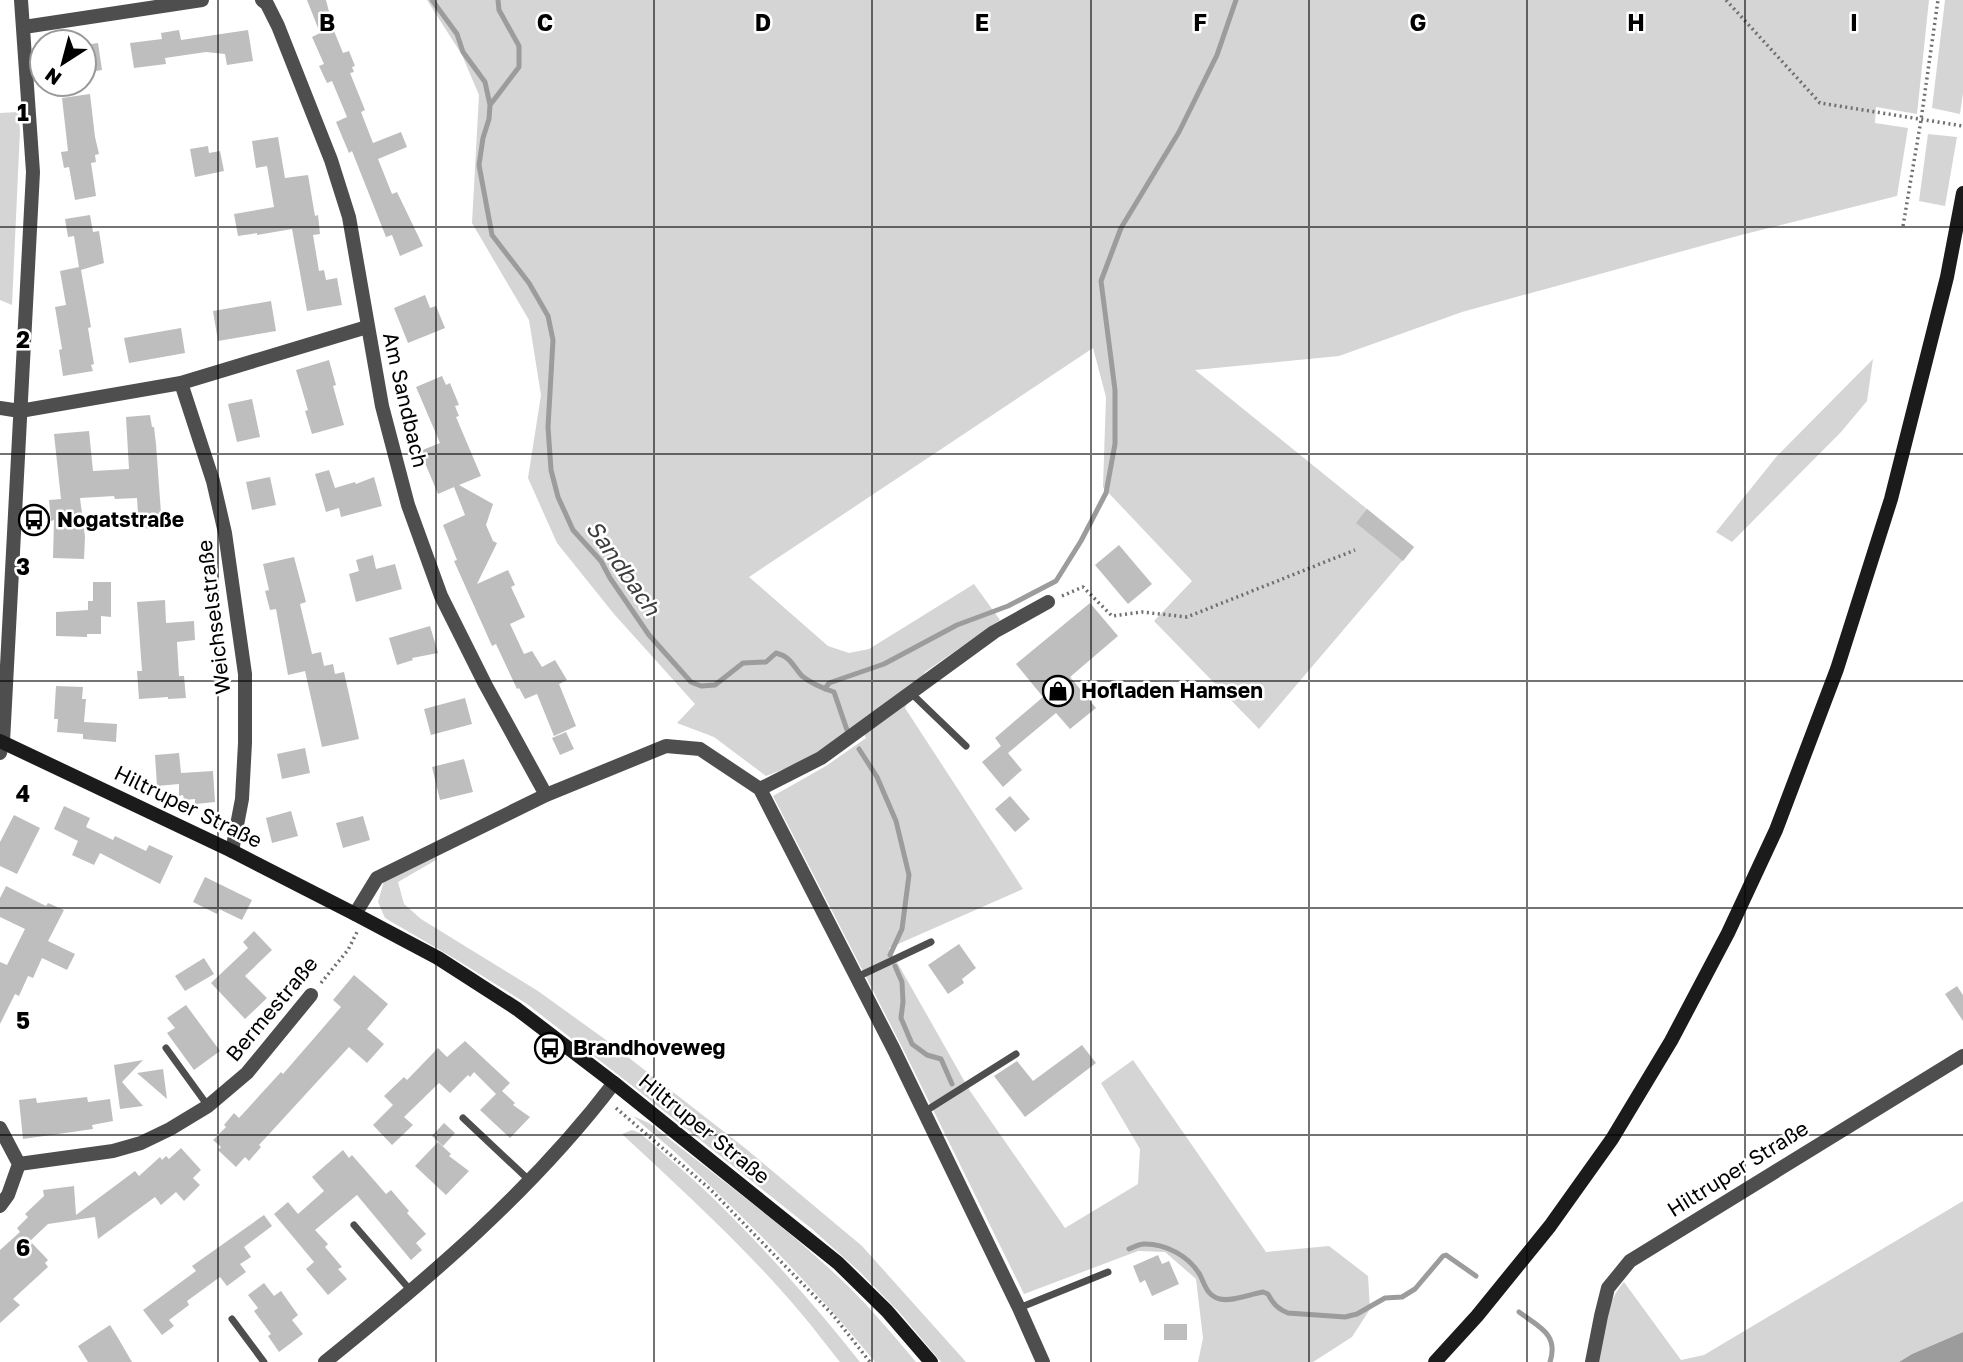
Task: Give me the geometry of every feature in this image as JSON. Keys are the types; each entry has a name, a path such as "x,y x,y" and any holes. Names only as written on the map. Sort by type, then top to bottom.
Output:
{"main road":[{"path":"1435,1362 1477,1316 1550,1226 1612,1139 1671,1041 1728,933 1776,830 1837,669 1891,499 1947,277 1963,193"},
{"name":"Hiltruper Straße","path":"1,745 232,851 438,958 495,994 614,1083 838,1263 887,1311 932,1362"}],"street":[{"path":"1,745 33,172 21,0"},
{"path":"24,27 202,0"},
{"name":"Am Sandbach","path":"262,0 267,4 278,26 331,160 349,217 382,406 408,505 441,596 485,684 546,795"},
{"path":"0,408 20,411 181,383 367,327"},
{"name":"Weichselstraße","path":"181,383 213,481 225,533 245,674 242,799 232,851"},
{"path":"760,789 821,758 994,632 1048,601"},
{"path":"355,914 377,878 546,795 666,746 700,749 760,789 924,1112 1043,1362"},
{"name":"Bermestraße","path":"19,1164 113,1151 141,1143 170,1129 208,1106 247,1073 311,995"},
{"name":"Hiltruper Straße","path":"1592,1362 1608,1288 1630,1261 1963,1056"},
{"path":"325,1362 411,1292 531,1182 614,1083"},
{"path":"0,1128 19,1164 8,1195 0,1206"}],"lane":[{"path":"911,692 966,746"},
{"path":"857,978 931,942"},
{"path":"166,1048 208,1106"},
{"path":"924,1112 1016,1054"},
{"path":"463,1118 531,1182"},
{"path":"354,1225 411,1292"},
{"path":"1019,1308 1108,1272"},
{"path":"232,1319 264,1362"}],"path":[{"path":"1727,0 1820,103 1963,126"},
{"path":"1903,226 1922,120 1938,0"},
{"path":"1048,601 1083,587 1112,615 1142,612 1187,617 1355,550"},
{"name":"Bermestraße","path":"311,995 348,950 358,930"},
{"path":"603,1097 710,1189 833,1315 870,1362"}],"shaded area":[{"path":"427,0 1929,0 1917,114 1876,107 1875,123 1908,128 1897,196 1741,235 1462,312 1339,356 1195,370 1414,547 1259,729 1154,621 1192,581 1103,487 1106,397 1093,348 749,577 828,646 849,653 869,649 974,584 1000,620 925,672 905,708 1023,889 889,948 970,1091 1065,1228 1138,1184 1140,1149 1101,1083 1133,1060 1266,1252 1329,1246 1368,1276 1370,1309 1352,1337 1313,1362 1198,1362 1203,1338 1196,1279 1165,1252 1138,1251 1024,1294 902,1047 773,796 826,766 866,738 860,727 820,755 766,776 714,737 677,723 695,704 614,614 557,543 528,478 541,395 529,320 472,223 479,95 462,55"},
{"path":"1945,0 1963,0 1963,93 1960,114 1932,108"},
{"path":"18,112 20,130 12,305 0,300 0,113"},
{"path":"1928,134 1957,137 1945,206 1919,201"},
{"path":"1873,359 1867,401 1841,432 1732,542 1716,532 1777,456"},
{"path":"433,853 436,860 398,882 404,904 421,919 538,991 745,1148 862,1246 966,1362 941,1362 900,1313 812,1229 527,1004 385,918 378,902 384,881"},
{"path":"633,1116 649,1123 801,1243 857,1295 916,1362 875,1362 829,1308 755,1230 678,1155"},
{"path":"632,1130 640,1133 732,1217 789,1277 860,1362 840,1362 758,1265 622,1134"},
{"path":"1963,1201 1963,1332 1899,1362 1598,1362 1609,1309 1624,1282 1681,1360 1704,1355"},
{"path":"1963,1332 1963,1362 1899,1362 1912,1354"}],"building":[{"path":"307,0 326,0 343,53 349,51 355,66 352,67 354,72 350,73 365,110 361,112 373,143 401,132 407,147 378,159 392,194 397,192 423,246 400,256 392,235 386,237 352,151 349,153 336,122 347,117 332,81 327,83 319,66 324,64 312,37 320,33"},
{"path":"179,30 181,40 248,30 253,61 227,65 225,54 206,52 165,58 166,64 134,68 130,43 162,39 161,33"},
{"path":"98,43 102,70 98,71"},
{"path":"62,98 90,98 99,154 95,155 96,162 91,163 96,196 75,200 69,167 64,168 61,152 68,151"},
{"path":"278,137 285,178 308,175 315,216 318,215 320,234 313,235 319,271 324,270 326,280 337,278 342,305 307,311 292,229 238,236 234,214 274,207 267,166 256,168 252,141"},
{"path":"208,146 209,153 220,151 224,171 195,177 190,149"},
{"path":"90,215 93,232 99,231 104,263 81,270 91,327 88,328 93,371 63,376 59,350 62,349 55,307 66,305 60,271 79,267 74,236 68,237 65,219"},
{"path":"425,295 430,308 436,306 445,328 408,343 394,308"},
{"path":"271,301 276,331 218,341 213,311"},
{"path":"181,328 185,353 129,363 124,338"},
{"path":"329,360 344,425 312,434 296,370"},
{"path":"442,376 446,385 450,383 459,405 455,406 459,416 456,417 481,476 459,485 493,504 486,525 493,541 497,543 477,584 508,570 515,585 511,587 525,617 510,624 524,654 532,651 542,667 555,660 567,680 559,684 576,726 554,736 537,694 525,699 519,688 517,689 496,644 492,646 454,561 457,560 443,525 465,515 454,487 438,494 420,451 440,443 416,387"},
{"path":"252,399 260,437 237,442 228,404"},
{"path":"150,415 156,444 162,527 139,529 137,498 80,498 85,537 84,559 53,558 54,520 51,521 49,500 61,499 54,434 89,431 93,471 129,469 126,417"},
{"path":"329,470 335,488 374,477 382,506 341,517 339,508 326,512 315,474"},
{"path":"270,477 276,505 252,510 246,482"},
{"path":"1367,509 1414,547 1403,561 1356,523"},
{"path":"1119,545 1152,584 1128,604 1095,565"},
{"path":"373,555 376,569 395,564 402,589 356,602 349,574 359,571 356,560"},
{"path":"294,557 306,602 300,604 312,654 321,652 324,666 333,664 335,674 344,672 359,739 322,747 305,671 288,675 276,609 270,610 265,591 269,590 263,564"},
{"path":"93,582 111,582 111,617 101,616 101,634 87,634 87,637 56,636 56,612 88,610 88,601 93,601"},
{"path":"165,600 166,623 194,621 195,640 177,642 179,676 184,676 186,698 139,699 137,671 142,671 137,602"},
{"path":"1090,603 1118,636 1070,677 1096,708 1070,729 1056,713 1008,753 1022,770 1003,787 982,762 1001,746 995,738 1043,697 1016,664"},
{"path":"430,626 438,653 412,658 413,660 397,665 389,638"},
{"path":"56,686 83,687 82,699 86,699 84,722 117,724 116,742 83,739 83,734 57,732 58,719 54,719"},
{"path":"465,698 472,724 431,735 424,709"},
{"path":"566,732 574,749 560,755 552,738"},
{"path":"305,748 310,773 282,779 277,754"},
{"path":"179,753 181,773 213,771 215,802 195,804 195,799 184,800 183,795 179,796 179,784 157,786 155,755"},
{"path":"464,759 473,792 440,800 432,767"},
{"path":"1010,796 1030,819 1015,832 995,809"},
{"path":"64,806 90,818 86,827 113,840 115,836 146,851 149,845 173,856 160,884 100,853 94,865 72,855 78,841 54,829"},
{"path":"291,811 298,836 272,843 266,818"},
{"path":"14,815 40,828 17,874 0,866 0,842"},
{"path":"363,816 370,840 343,848 336,823"},
{"path":"205,877 252,900 242,920 219,909 217,914 193,902"},
{"path":"6,886 46,906 48,903 64,910 48,941 75,954 67,970 42,958 33,978 28,976 19,996 15,994 0,1024 0,962 7,965 25,929 0,917 0,898"},
{"path":"254,931 272,950 245,976 267,998 245,1019 211,983 248,948 243,942"},
{"path":"959,944 976,968 962,979 964,983 948,994 928,965"},
{"path":"204,958 214,974 185,991 175,976"},
{"path":"354,975 388,1004 367,1029 384,1044 367,1063 349,1047 259,1145 261,1147 249,1161 245,1157 236,1167 218,1150 221,1147 213,1140 226,1127 224,1125 234,1113 239,1118 281,1072 283,1074 341,1007 333,1000"},
{"path":"1957,986 1963,995 1963,1021 1945,994"},
{"path":"186,1005 220,1051 194,1070 167,1033 175,1028 167,1018"},
{"path":"465,1041 510,1083 502,1091 515,1103 513,1105 530,1117 510,1138 480,1110 496,1094 474,1072 450,1093 439,1083 404,1117 413,1125 392,1145 373,1125 393,1105 384,1096 404,1077 407,1080 438,1048 447,1057"},
{"path":"1082,1045 1096,1063 1025,1117 994,1076 1017,1061 1033,1081"},
{"path":"143,1060 122,1082 143,1106 120,1109 114,1065"},
{"path":"163,1069 167,1099 137,1073"},
{"path":"87,1097 88,1102 110,1099 113,1121 92,1125 93,1129 23,1139 19,1100 36,1098 37,1103"},
{"path":"444,1123 455,1133 443,1146 432,1136"},
{"path":"438,1142 451,1154 449,1156 469,1171 446,1195 415,1166"},
{"path":"181,1148 201,1170 193,1178 200,1185 184,1201 176,1192 161,1205 155,1197 98,1239 95,1217 48,1224 30,1241 48,1260 45,1263 48,1267 13,1299 20,1305 0,1323 0,1250 20,1232 17,1228 28,1217 25,1214 44,1196 43,1190 74,1186 76,1215 135,1171 139,1176 160,1157 162,1160 166,1156 169,1159"},
{"path":"343,1150 349,1158 352,1155 386,1194 391,1190 426,1234 416,1243 422,1250 411,1260 357,1195 315,1230 328,1244 325,1247 342,1267 338,1269 347,1279 328,1295 306,1269 314,1262 274,1214 288,1202 298,1214 324,1191 312,1177"},
{"path":"264,1215 272,1226 244,1247 251,1257 240,1264 246,1272 227,1286 220,1277 187,1301 189,1305 169,1320 174,1326 162,1335 143,1310 196,1271 192,1266"},
{"path":"1158,1255 1162,1264 1169,1261 1179,1284 1152,1296 1145,1280 1140,1283 1133,1266"},
{"path":"264,1283 274,1296 281,1291 298,1315 292,1320 303,1334 279,1352 268,1336 271,1334 254,1311 258,1308 248,1295"},
{"path":"1164,1324 1187,1324 1187,1340 1164,1340"},
{"path":"110,1325 132,1362 88,1362 78,1346"}],"waterway":[{"name":"Sandbach","path":"432,0 457,34 463,52 485,82 490,105 489,119 479,165 492,235 529,283 548,316 553,340 548,427 551,470 558,497 573,530 601,561 649,635 691,682 701,686 715,685 743,663 766,662 776,653 788,659 806,679 834,692 847,730"},
{"name":"Sandbach","path":"490,105 519,67 519,46 499,10 498,0"},
{"path":"825,689 829,683 884,664 957,625 1008,606 1056,581 1081,541 1106,493 1115,444 1115,390 1101,281 1121,228 1179,132 1217,55 1236,0"},
{"name":"Sandbach","path":"859,749 877,777 896,821 909,875 902,929 890,955"},
{"name":"Sandbach","path":"895,966 902,982 901,1018 912,1044 927,1055 941,1059 952,1084"},
{"name":"Sandbach","path":"1129,1249 1145,1244 1169,1249 1190,1262 1207,1290 1216,1298 1225,1300 1263,1292 1288,1313 1345,1317 1357,1314 1385,1298 1402,1297 1415,1289 1446,1255 1476,1276"},
{"name":"Sandbach","path":"1519,1312 1540,1327 1549,1338 1552,1344 1550,1362"}],"place":[{"name":"Nogatstraße","path":"34,520"},
{"name":"Hofladen Hamsen","path":"1058,691"},
{"name":"Brandhoveweg","path":"550,1048"}]}
